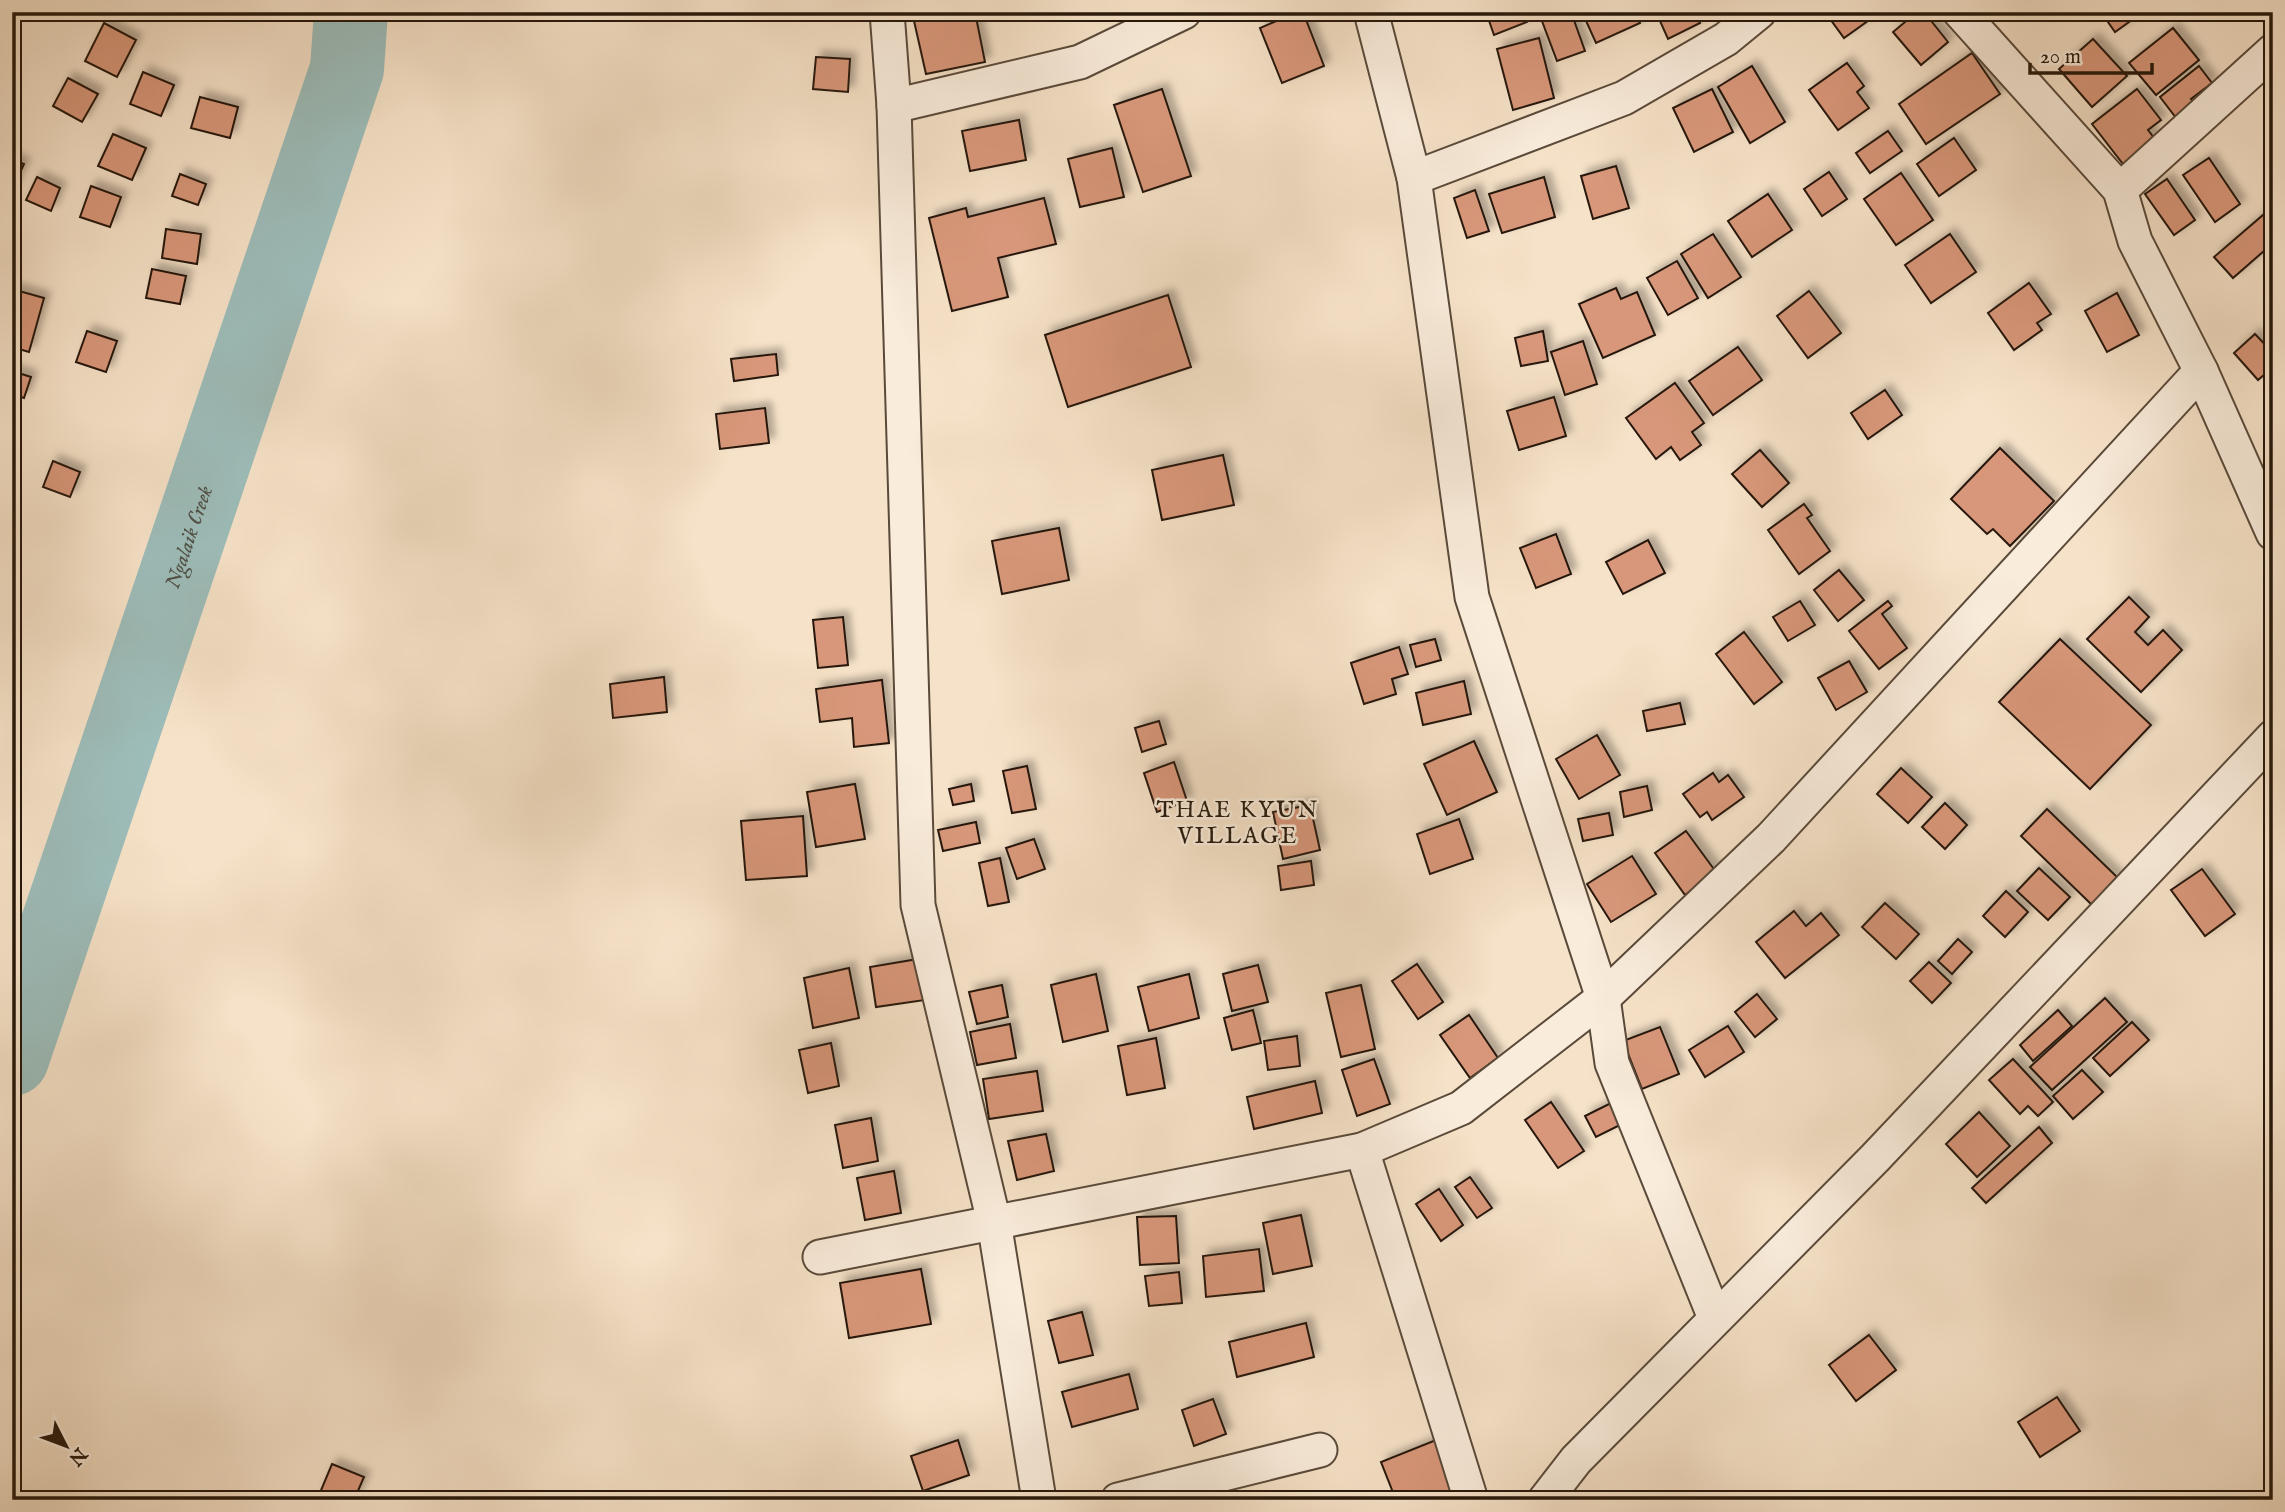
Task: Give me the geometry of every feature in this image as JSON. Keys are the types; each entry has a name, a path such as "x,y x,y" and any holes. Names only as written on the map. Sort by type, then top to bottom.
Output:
{"street":[{"path":"887,12 894,106 918,905 994,1222 1039,1500"},
{"path":"894,106 1080,62 1184,12"},
{"path":"1371,12 1414,178 1472,597 1604,998 1612,1063 1715,1318"},
{"path":"1414,178 1623,98 1726,39 1759,12"},
{"path":"1960,12 2120,190 2135,241 2200,371 2273,533"},
{"path":"2120,190 2273,51"},
{"path":"820,1257 1362,1150 1461,1108 1604,998 1771,838 2200,371"},
{"path":"1545,1500 1576,1460 1875,1158 2273,737"},
{"path":"1362,1150 1471,1500"},
{"path":"1118,1500 1320,1450"}],"building":[{"path":"768,12 866,12 866,20"},
{"path":"912,12 975,12 985,62 926,74"},
{"path":"1303,12 1324,66 1282,83 1260,28"},
{"path":"1486,12 1524,12 1527,22 1494,35"},
{"path":"1571,12 1585,51 1557,61 1542,21"},
{"path":"1582,12 1635,12 1640,23 1596,43"},
{"path":"1656,12 1695,12 1700,23 1668,39"},
{"path":"1825,12 1868,12 1872,18 1844,38"},
{"path":"1917,12 1924,12 1948,42 1921,65 1893,32"},
{"path":"2101,12 2143,12 2115,32"},
{"path":"104,23 136,40 117,77 85,61"},
{"path":"2173,28 2199,60 2156,95 2129,63"},
{"path":"1539,38 1554,98 1513,110 1497,49"},
{"path":"2093,39 2127,76 2092,107 2059,69"},
{"path":"1972,53 2000,94 1926,144 1899,104"},
{"path":"816,57 850,59 848,92 813,89"},
{"path":"1847,63 1864,86 1857,92 1869,108 1838,130 1809,90"},
{"path":"1752,66 1785,122 1750,143 1718,87"},
{"path":"2199,66 2212,83 2191,99 2196,105 2177,119 2160,97"},
{"path":"143,72 174,85 161,116 130,104"},
{"path":"68,78 98,94 82,122 53,106"},
{"path":"1162,89 1191,176 1143,192 1114,105"},
{"path":"1712,89 1733,132 1694,152 1673,108"},
{"path":"2137,89 2161,120 2148,130 2155,139 2123,164 2092,124"},
{"path":"200,97 238,107 230,138 191,128"},
{"path":"1019,120 1026,160 970,171 962,131"},
{"path":"1888,131 1902,151 1870,173 1856,153"},
{"path":"113,134 146,148 132,180 98,166"},
{"path":"1954,138 1976,170 1939,196 1917,164"},
{"path":"1112,148 1124,197 1080,207 1068,159"},
{"path":"2209,158 2240,204 2215,222 2183,175"},
{"path":"12,159 24,164 12,190"},
{"path":"1616,166 1629,208 1593,219 1581,176"},
{"path":"1829,172 1847,199 1822,216 1804,189"},
{"path":"1901,173 1933,220 1896,245 1864,199"},
{"path":"180,174 206,184 198,205 172,196"},
{"path":"37,177 60,188 51,211 26,200"},
{"path":"1544,177 1555,217 1502,233 1489,194"},
{"path":"2167,179 2195,220 2174,235 2145,194"},
{"path":"91,186 121,197 110,227 80,217"},
{"path":"1475,190 1489,231 1467,238 1454,198"},
{"path":"1768,194 1792,230 1752,257 1728,221"},
{"path":"1044,198 1056,244 998,258 1008,297 952,311 929,218 966,208 968,217"},
{"path":"2263,215 2273,226 2273,261 2264,251 2233,278 2214,257"},
{"path":"166,229 201,234 197,264 162,258"},
{"path":"1713,234 1741,277 1708,298 1681,254"},
{"path":"1950,234 1976,272 1931,303 1905,265"},
{"path":"1677,261 1698,298 1668,315 1647,278"},
{"path":"152,269 186,276 180,304 146,298"},
{"path":"2029,283 2051,314 2037,323 2042,330 2014,350 1988,313"},
{"path":"1616,288 1621,299 1637,292 1655,335 1603,358 1579,304"},
{"path":"12,289 44,298 29,352 12,347"},
{"path":"1809,291 1841,333 1808,358 1777,316"},
{"path":"2117,293 2139,335 2107,352 2085,311"},
{"path":"1168,295 1191,367 1068,407 1045,335"},
{"path":"87,331 117,341 106,372 76,362"},
{"path":"1543,331 1548,361 1521,366 1515,338"},
{"path":"2255,334 2273,353 2273,367 2258,380 2234,353"},
{"path":"1583,341 1597,384 1565,395 1551,352"},
{"path":"1738,347 1762,380 1713,415 1689,381"},
{"path":"776,354 778,375 734,381 731,359"},
{"path":"12,371 31,377 24,398 12,394"},
{"path":"1675,383 1704,423 1692,432 1701,445 1680,460 1671,447 1656,459 1626,418"},
{"path":"1885,390 1902,415 1868,439 1851,413"},
{"path":"1554,397 1566,436 1519,450 1507,411"},
{"path":"765,408 769,443 720,449 716,414"},
{"path":"2000,448 2054,501 2010,546 1993,529 1987,534 1951,499"},
{"path":"1760,450 1789,483 1762,507 1732,474"},
{"path":"1223,455 1234,505 1162,520 1152,470"},
{"path":"53,461 80,472 70,497 43,487"},
{"path":"1804,504 1812,515 1807,518 1830,551 1799,574 1768,530"},
{"path":"1059,528 1069,580 1002,594 992,541"},
{"path":"1556,534 1571,574 1536,588 1520,548"},
{"path":"1648,540 1665,573 1623,594 1606,562"},
{"path":"1839,570 1864,600 1838,621 1814,590"},
{"path":"2129,597 2149,617 2135,632 2148,645 2163,630 2182,650 2141,692 2087,639"},
{"path":"1800,601 1815,625 1788,641 1773,617"},
{"path":"1888,601 1892,606 1882,614 1907,648 1879,669 1849,631"},
{"path":"843,617 848,665 818,668 813,620"},
{"path":"1744,632 1782,682 1754,704 1716,654"},
{"path":"1435,639 1441,660 1416,667 1410,645"},
{"path":"2060,639 2151,725 2090,789 1999,702"},
{"path":"1399,647 1408,674 1392,679 1396,694 1364,704 1351,663"},
{"path":"1849,661 1867,692 1836,710 1818,678"},
{"path":"664,677 667,712 613,718 610,684"},
{"path":"882,680 889,743 854,747 852,718 820,722 816,689"},
{"path":"1464,681 1471,714 1423,725 1416,693"},
{"path":"1680,703 1685,724 1647,731 1643,711"},
{"path":"1159,721 1166,744 1142,752 1135,728"},
{"path":"1597,735 1620,775 1579,799 1556,759"},
{"path":"1474,741 1497,792 1447,815 1424,764"},
{"path":"1174,762 1187,801 1157,812 1144,773"},
{"path":"1027,766 1036,809 1012,813 1003,771"},
{"path":"1901,768 1932,797 1908,823 1877,794"},
{"path":"1713,773 1719,782 1728,775 1744,797 1712,820 1707,812 1700,817 1683,794"},
{"path":"855,784 865,839 816,847 807,792"},
{"path":"971,784 974,801 953,805 949,789"},
{"path":"1647,786 1652,810 1624,817 1620,792"},
{"path":"1945,803 1967,825 1945,849 1922,827"},
{"path":"1310,805 1320,850 1283,859 1273,812"},
{"path":"2047,809 2118,878 2092,905 2021,836"},
{"path":"1609,813 1613,835 1583,841 1578,819"},
{"path":"803,816 807,876 746,880 741,821"},
{"path":"1459,819 1473,859 1430,874 1417,834"},
{"path":"976,822 980,843 943,851 938,830"},
{"path":"1686,831 1716,872 1685,895 1655,853"},
{"path":"1034,839 1045,869 1017,879 1006,848"},
{"path":"1632,856 1656,894 1611,922 1587,884"},
{"path":"1000,858 1009,902 988,906 979,863"},
{"path":"1311,861 1314,885 1281,890 1278,866"},
{"path":"2039,868 2070,897 2048,920 2017,891"},
{"path":"2202,869 2235,914 2205,936 2171,890"},
{"path":"2006,891 2028,912 2005,937 1983,916"},
{"path":"1885,903 1919,934 1896,959 1862,927"},
{"path":"1794,911 1806,926 1821,913 1839,935 1785,978 1756,942"},
{"path":"1958,939 1972,952 1952,974 1938,961"},
{"path":"918,959 925,1000 876,1007 870,967"},
{"path":"1929,962 1951,983 1932,1003 1910,981"},
{"path":"1417,964 1443,1002 1418,1019 1392,981"},
{"path":"1258,965 1268,1002 1232,1011 1223,974"},
{"path":"849,968 859,1018 813,1028 804,978"},
{"path":"1096,974 1108,1031 1063,1042 1051,985"},
{"path":"1189,974 1199,1018 1149,1031 1138,987"},
{"path":"1002,985 1008,1017 977,1024 969,992"},
{"path":"1361,985 1375,1049 1341,1057 1326,993"},
{"path":"1757,994 1777,1019 1755,1037 1735,1012"},
{"path":"2105,998 2127,1022 2052,1090 2030,1067"},
{"path":"1253,1010 1261,1043 1232,1050 1224,1018"},
{"path":"2058,1010 2072,1026 2033,1061 2020,1045"},
{"path":"1469,1015 1498,1058 1470,1078 1440,1035"},
{"path":"2132,1022 2149,1040 2110,1076 2093,1058"},
{"path":"1010,1024 1016,1058 977,1065 970,1032"},
{"path":"1728,1026 1744,1052 1705,1077 1689,1050"},
{"path":"1660,1027 1679,1074 1642,1089 1623,1041"},
{"path":"1297,1036 1300,1066 1268,1070 1264,1041"},
{"path":"1156,1038 1165,1088 1127,1095 1118,1046"},
{"path":"831,1043 839,1086 808,1093 799,1050"},
{"path":"1374,1059 1390,1104 1357,1116 1342,1070"},
{"path":"2013,1059 2053,1102 2038,1116 2028,1106 2020,1114 1989,1080"},
{"path":"2082,1070 2103,1092 2073,1119 2053,1096"},
{"path":"1037,1071 1043,1111 989,1119 983,1079"},
{"path":"1315,1081 1322,1113 1254,1129 1247,1097"},
{"path":"1619,1099 1630,1120 1596,1137 1585,1116"},
{"path":"1551,1102 1584,1151 1558,1168 1525,1120"},
{"path":"1979,1112 2010,1146 1977,1177 1946,1144"},
{"path":"871,1118 878,1161 843,1168 835,1125"},
{"path":"2039,1127 2052,1143 1986,1203 1972,1188"},
{"path":"1046,1134 1054,1171 1017,1180 1008,1141"},
{"path":"894,1171 901,1213 865,1220 857,1178"},
{"path":"1470,1177 1492,1208 1477,1218 1455,1187"},
{"path":"1439,1189 1463,1225 1441,1241 1416,1204"},
{"path":"1301,1215 1312,1266 1273,1274 1263,1223"},
{"path":"1176,1216 1179,1263 1140,1265 1137,1217"},
{"path":"1259,1249 1264,1291 1206,1297 1203,1256"},
{"path":"921,1269 931,1324 849,1338 840,1283"},
{"path":"1179,1272 1182,1303 1149,1306 1145,1276"},
{"path":"1082,1312 1093,1355 1059,1363 1048,1321"},
{"path":"1306,1323 1314,1357 1237,1377 1229,1342"},
{"path":"1869,1335 1896,1370 1856,1401 1829,1365"},
{"path":"1129,1374 1138,1409 1072,1427 1062,1392"},
{"path":"2057,1397 2080,1431 2040,1457 2018,1422"},
{"path":"1213,1399 1226,1434 1194,1446 1182,1410"},
{"path":"958,1440 969,1475 923,1491 911,1456"},
{"path":"1436,1440 1460,1500 1396,1500 1381,1462"},
{"path":"332,1464 364,1477 354,1500 329,1500 319,1495"}],"waterway":[{"name":"Ngalaik Creek","path":"12,1059 347,69 351,12"}],"district":[{"name":"THAE KYUN VILLAGE","path":"1238,822"}]}
